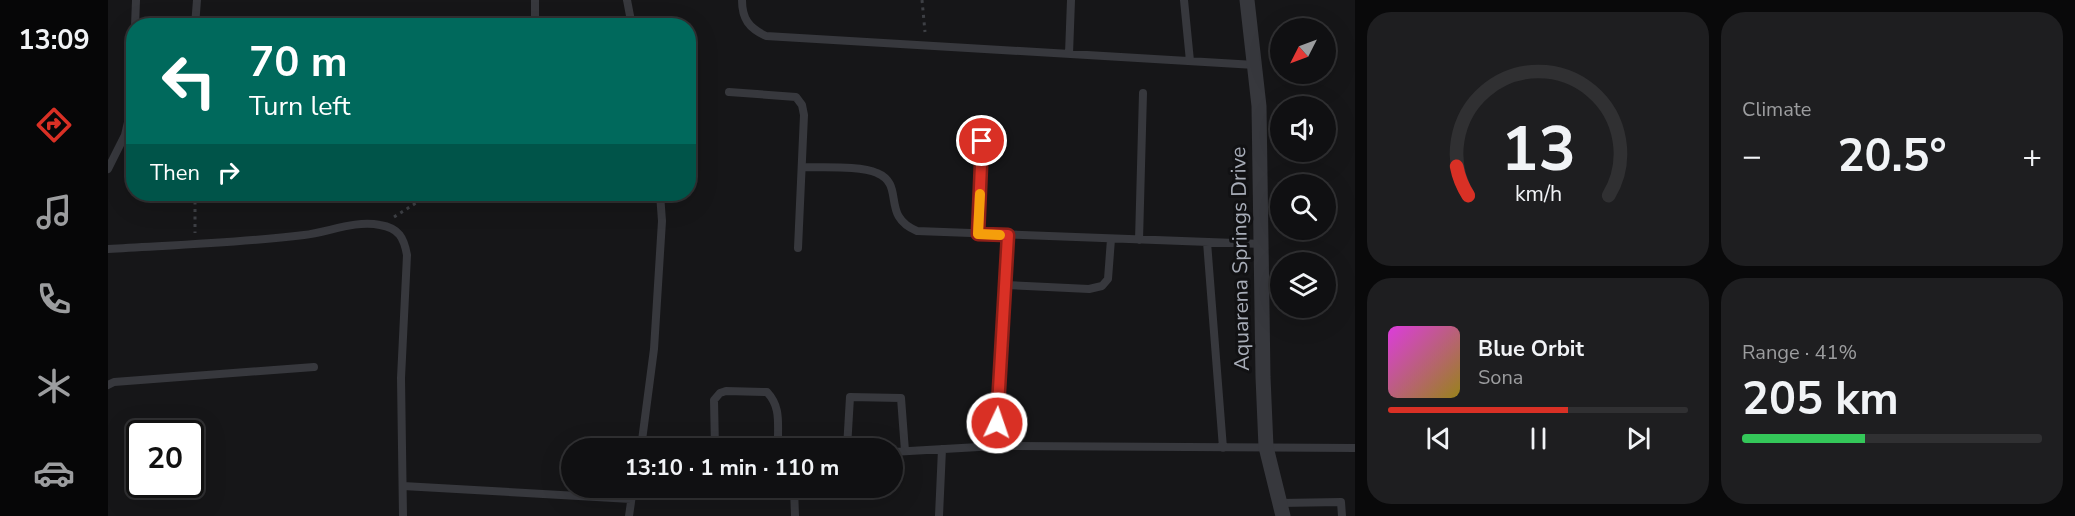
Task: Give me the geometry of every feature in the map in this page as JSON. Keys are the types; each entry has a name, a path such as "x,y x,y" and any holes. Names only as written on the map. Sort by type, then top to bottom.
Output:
{"street":[{"name":"Aquarena Springs Drive","path":"1247,0 1259,106 1266,447 1281,510"}],"lane":[{"path":"135,18 136,0"},
{"path":"195,18 196,0"},
{"path":"535,0 535,18"},
{"path":"627,0 630,18"},
{"path":"742,0 743,15 748,25 766,36 1255,65"},
{"path":"1069,54 1071,0"},
{"path":"1184,0 1190,61"},
{"path":"729,92 796,97 802,105 804,115 798,248"},
{"path":"1139,240 1143,93"},
{"path":"108,169 126,131"},
{"path":"978,234 982,141"},
{"path":"802,167 868,170 879,173 888,180 900,221 917,231 1262,244"},
{"path":"642,438 654,349 662,221 661,201"},
{"path":"108,249 306,235 368,224 382,225 397,230 405,240 407,255 401,378 403,516"},
{"path":"996,446 1008,235"},
{"path":"1005,285 1089,289 1102,286 1108,279 1111,239"},
{"path":"1206,242 1223,448"},
{"path":"108,385 114,382 314,367"},
{"path":"715,438 714,400 720,393 726,391 767,392 775,400 778,417 777,438"},
{"path":"848,438 850,397 901,398 905,451 996,446 1355,448"},
{"path":"939,516 942,449"},
{"path":"403,486 631,499 629,516"},
{"path":"794,498 795,516"},
{"path":"1281,510 1341,502 1342,516"}],"path":[{"path":"922,0 926,46"},
{"path":"195,201 196,243"},
{"path":"382,225 417,201"}],"slow traffic":[{"path":"980,194 978,234 1000,235"}],"route":[{"path":"982,141 978,234 1008,235 997,423"}]}
